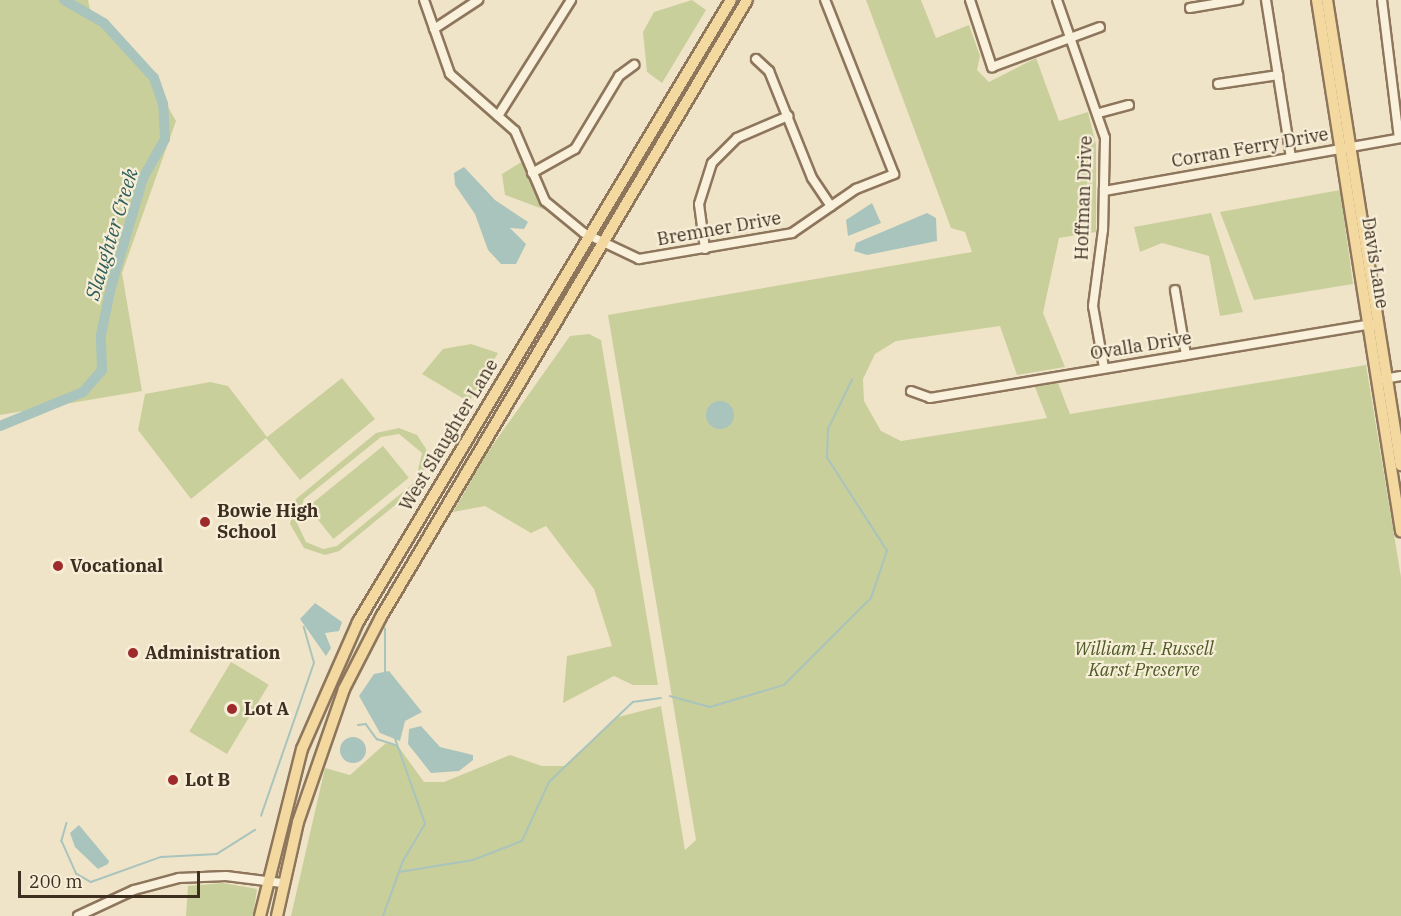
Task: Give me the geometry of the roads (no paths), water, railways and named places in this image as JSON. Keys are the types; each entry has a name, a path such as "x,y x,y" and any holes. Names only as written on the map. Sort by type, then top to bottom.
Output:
{"main road":[{"name":"West Slaughter Lane","path":"260,916 266,882 302,749 366,609 731,0"},
{"name":"West Slaughter Lane","path":"277,916 282,884 311,777 344,688 381,617 747,0"},
{"name":"Davis Lane","path":"1317,0 1346,148"},
{"name":"Davis Lane","path":"1327,0 1346,148 1382,379 1401,531"},
{"path":"708,41 720,49"},
{"name":"Davis Lane","path":"1382,379 1401,465"},
{"path":"366,609 381,617"}],"street":[{"name":"Bremner Drive","path":"424,0 455,82 498,116 522,142 532,173 549,206 603,244 639,259 792,232 831,206 894,174 826,0"},
{"path":"434,29 478,0"},
{"path":"498,116 571,0"},
{"path":"970,0 992,67 1100,27"},
{"name":"Hoffman Drive","path":"1057,0 1099,113 1104,190 1093,306 1104,368"},
{"path":"1190,8 1238,0"},
{"path":"1266,0 1291,157"},
{"path":"1382,0 1400,138"},
{"path":"756,59 770,70 812,178 831,206"},
{"path":"532,173 575,149 619,76 634,65"},
{"path":"1218,84 1278,75"},
{"path":"1099,113 1129,105"},
{"path":"705,249 699,204 712,163 737,138 788,116"},
{"name":"Corran Ferry Drive","path":"1104,190 1400,138"},
{"path":"1175,290 1186,355"},
{"name":"Ovalla Drive","path":"911,391 930,398 1373,324"},
{"path":"1382,379 1401,376"},
{"path":"78,916 165,880 204,875 282,884"}],"water":[{"path":"464,167 495,200 528,222 524,229 510,228 526,244 516,264 501,264 488,250 475,214 455,185 454,173"},
{"path":"872,203 881,223 848,236 846,220"},
{"path":"927,213 936,218 937,241 867,255 854,251 856,243"},
{"path":"720,401 730,405 734,415 730,425 720,429 710,425 706,415 710,405"},
{"path":"315,603 342,622 339,631 325,633 331,648 326,656 300,619"},
{"path":"389,671 422,712 405,721 400,741 380,733 359,696 374,674"},
{"path":"421,726 440,747 473,755 473,760 459,771 431,773 408,744 409,729"},
{"path":"353,737 362,741 366,750 362,759 353,763 344,759 340,750 344,741"},
{"path":"79,825 109,861 108,864 98,869 75,847 70,833"}],"waterway":[{"name":"Slaughter Creek","path":"0,426 83,392 102,370 101,335 111,287 143,178 165,139 163,104 154,78 104,23 64,0"},
{"path":"670,696 710,707 784,685 871,598 887,551 827,458 828,429 852,380"},
{"path":"261,816 314,663 304,627"},
{"path":"385,629 385,672"},
{"path":"399,872 473,860 522,841 549,782 633,702 661,698"},
{"path":"358,725 366,724 377,739 396,745"},
{"path":"383,916 403,861 425,824 395,739"},
{"path":"67,823 62,841 77,874 91,882 161,857 217,854 255,830"}],"place":[{"name":"Bowie High School","path":"205,522"},
{"name":"Vocational","path":"58,566"},
{"name":"Administration","path":"133,653"},
{"name":"Lot A","path":"232,709"},
{"name":"Lot B","path":"173,780"}],"park label":[{"name":"William H. Russell Karst Preserve","path":"1144,660"}]}
